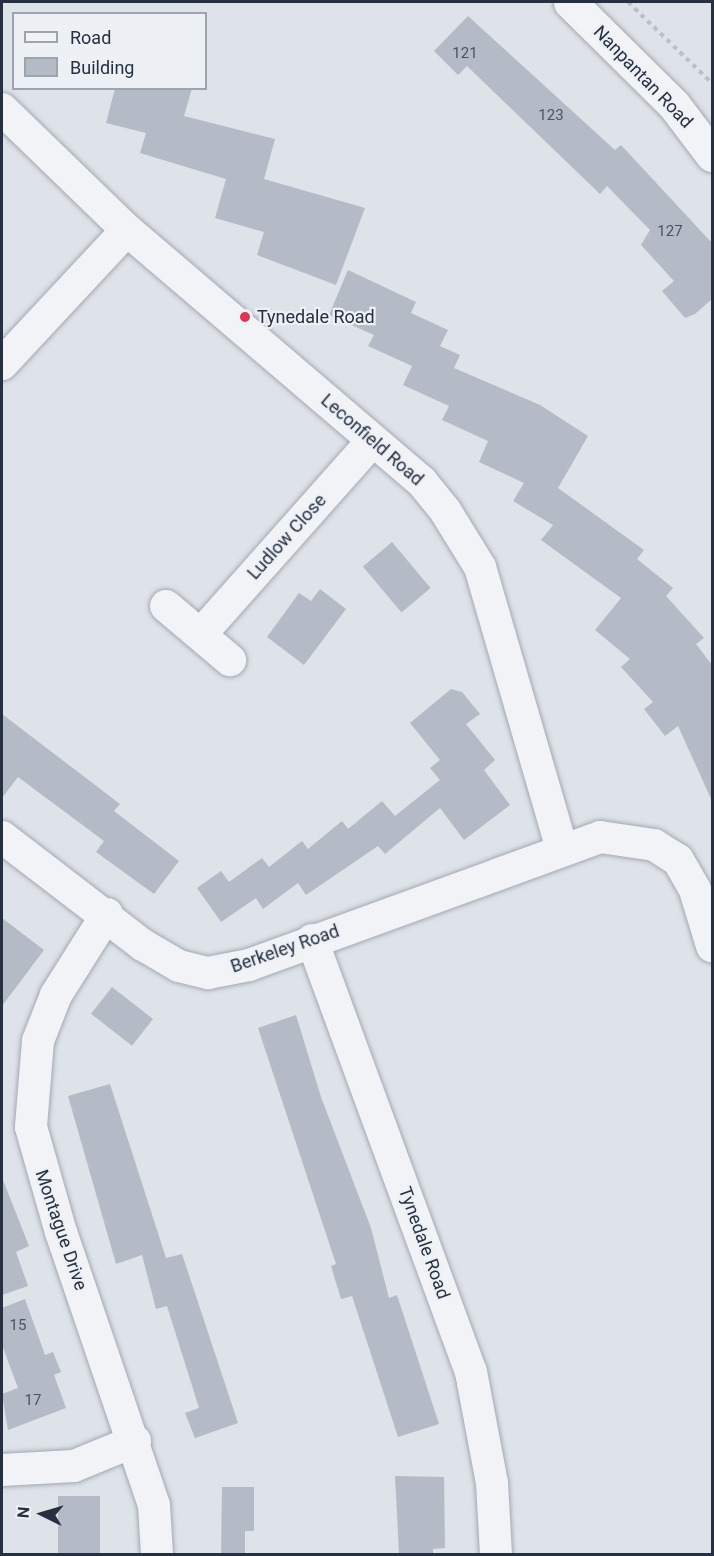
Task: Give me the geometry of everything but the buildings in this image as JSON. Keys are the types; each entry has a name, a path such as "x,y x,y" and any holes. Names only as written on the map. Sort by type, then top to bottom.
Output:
{"street":[{"name":"Nanpantan Road","path":"570,2 674,105 712,155"},
{"name":"Leconfield Road","path":"2,109 127,230 422,482 480,567 562,849"},
{"path":"2,364 127,230"},
{"name":"Ludlow Close","path":"201,634 373,440"},
{"path":"166,606 230,660"},
{"name":"Berkeley Road","path":"2,837 170,961 208,973 249,964 562,849"},
{"path":"562,849 600,837 629,838 678,860 695,890 712,946"},
{"name":"Montague Drive","path":"107,914 56,995 38,1041 30,1092 31,1126 57,1221 135,1441 154,1505 157,1554"},
{"name":"Tynedale Road","path":"312,940 471,1372 492,1483 496,1554"},
{"path":"2,1470 74,1466 135,1441"}],"path":[{"path":"628,2 712,83"}],"place":[{"name":"Tynedale Road","path":"245,317"}]}
